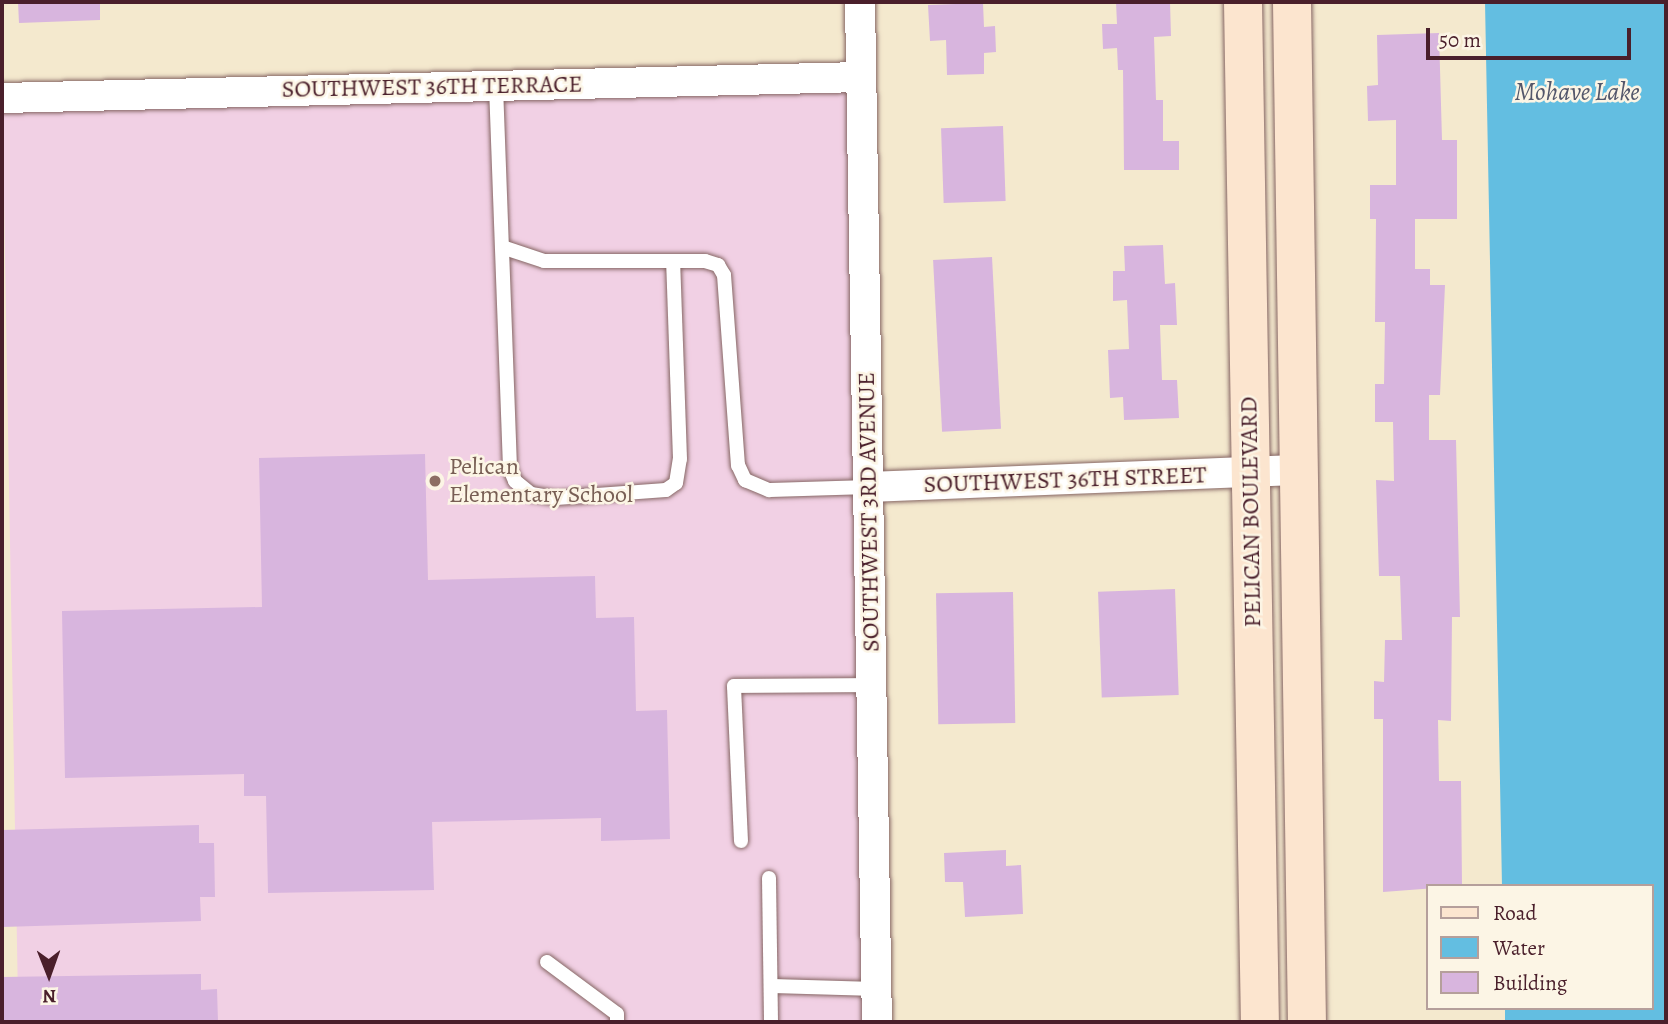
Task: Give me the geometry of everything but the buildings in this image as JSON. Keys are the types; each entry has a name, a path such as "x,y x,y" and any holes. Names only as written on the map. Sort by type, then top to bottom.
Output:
{"street":[{"name":"SOUTHWEST 3RD AVENUE","path":"860,2 871,487 877,1022"},
{"name":"PELICAN BOULEVARD","path":"1242,2 1260,1022"},
{"name":"PELICAN BOULEVARD","path":"1292,2 1307,1022"},
{"name":"SOUTHWEST 36TH TERRACE","path":"2,98 861,77"},
{"name":"SOUTHWEST 36TH STREET","path":"871,487 1300,470"}],"lane":[{"path":"496,86 510,469 515,481 531,494 556,498 666,490 676,484 680,459 673,262"},
{"path":"502,247 544,261 705,261 718,265 724,275 738,465 745,480 769,490 871,487"},
{"path":"741,841 734,686 873,685"},
{"path":"769,878 771,1022"},
{"path":"547,962 617,1014 617,1022"},
{"path":"771,986 877,989"}],"shaded area":[{"name":"Pelican Elementary School","path":"861,77 877,1022 18,1022 2,92"}],"water":[{"name":"Mohave Lake","path":"1485,2 1666,2 1666,1022 1505,1022 1505,1010 1654,1010 1654,884 1502,884"}],"place":[{"name":"Pelican Elementary School","path":"435,481"}]}
